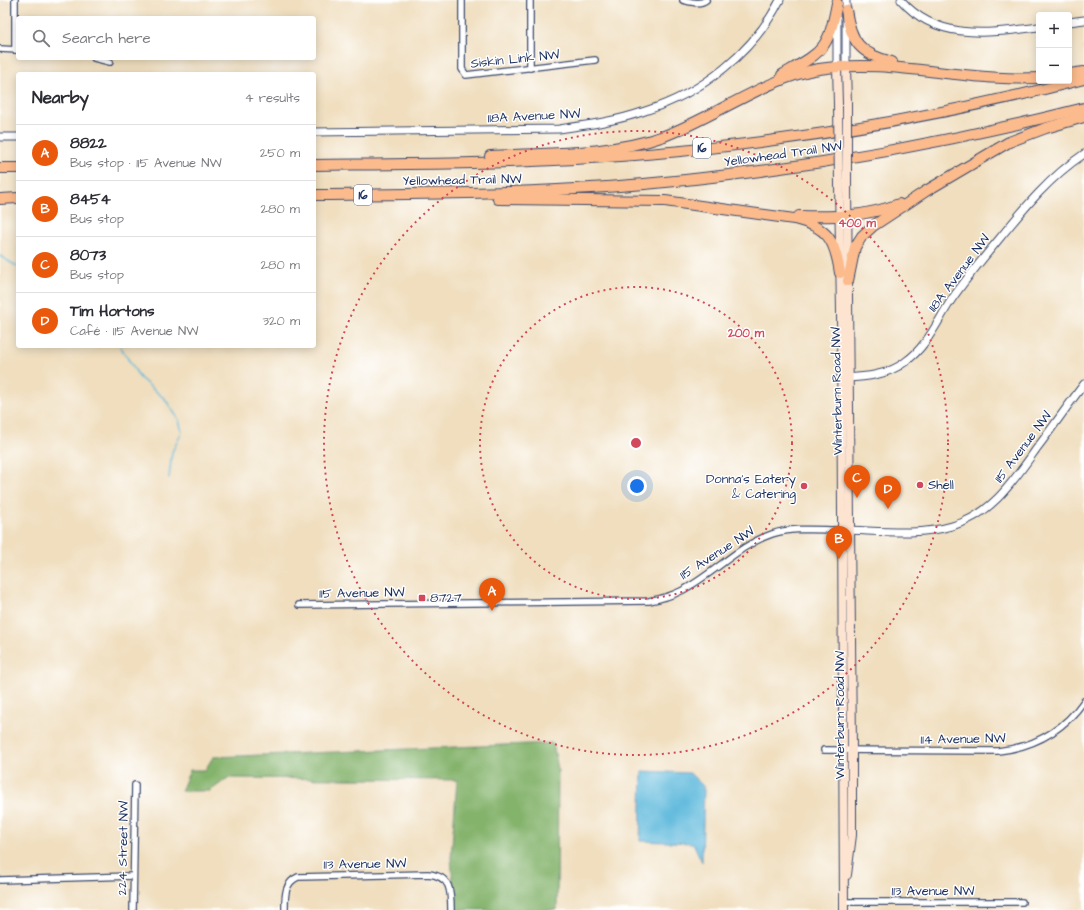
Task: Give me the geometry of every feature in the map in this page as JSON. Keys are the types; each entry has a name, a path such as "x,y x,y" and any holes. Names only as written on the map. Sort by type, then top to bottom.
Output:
{"highway":[{"path":"841,3 851,34 862,50 876,58 919,70"},
{"path":"750,95 820,52 832,30 841,3"},
{"path":"366,164 562,152 637,143 684,128 750,95 803,73 841,66 866,65 1003,78 1036,78"},
{"path":"1072,74 1084,72"},
{"name":"Yellowhead Trail NW","path":"316,165 554,160 727,146 922,115 1084,79"},
{"name":"Yellowhead Trail NW","path":"316,195 412,194 606,187 741,174 844,159 930,143 1017,125 1084,108"},
{"path":"848,282 855,247 862,236 873,226 926,191 1008,142 1046,128 1084,117"},
{"path":"0,168 16,168"},
{"path":"767,214 843,217 880,210 926,191"},
{"path":"412,194 468,199 666,201 767,214 800,220 819,228 828,236 834,245 840,273"},
{"path":"0,198 16,198"}],"main road":[{"name":"Winterburn Road NW","path":"841,66 847,104 840,273 851,530 852,750 852,835 844,906"},
{"name":"Winterburn Road NW","path":"841,66 838,104 843,183"},
{"name":"Winterburn Road NW","path":"843,217 848,282 844,378 842,530 844,906"}],"street":[{"path":"0,49 16,50 15,0"},
{"name":"Siskin Link NW","path":"462,0 462,69 464,74 472,76 596,60"},
{"path":"530,0 530,68"},
{"path":"683,0 702,3 706,0"},
{"name":"118A Avenue NW","path":"316,132 559,129 598,124 624,118 668,102 718,73 734,60 752,41 773,14 780,0"},
{"path":"901,0 914,13 928,23 953,31 986,32 1036,26"},
{"name":"Winterburn Road NW","path":"841,3 841,66"},
{"name":"Winterburn Road NW","path":"841,3 841,66"},
{"path":"1072,22 1084,20"},
{"path":"102,60 110,62"},
{"path":"0,137 16,137"},
{"name":"118A Avenue NW","path":"844,378 885,372 906,362 915,354 952,298 1002,236 1047,183 1066,166 1084,154"},
{"name":"115 Avenue NW","path":"299,605 649,601 666,598 682,591 731,556 770,535 784,531 918,531 938,529 963,522 982,511 1007,488 1084,384"},
{"name":"114 Avenue NW","path":"824,750 1016,749 1037,742 1055,732 1075,714 1084,701"},
{"name":"224 Street NW","path":"133,910 135,785"},
{"name":"113 Avenue NW","path":"285,910 286,889 291,882 302,876 428,874 440,876 444,879 450,890 451,910"},
{"path":"0,880 133,876"},
{"name":"113 Avenue NW","path":"844,906 1022,902"}],"green space":[{"path":"553,743 558,769 557,910 455,910 451,858 457,780 228,778 210,791 181,791 190,770 205,770 213,757"}],"water":[{"path":"642,771 690,773 704,787 702,862 693,843 640,841"}],"waterway":[{"path":"0,256 16,266"},
{"path":"121,348 140,378 165,399 179,420 182,432 172,452 169,478"}],"place":[{"name":"Shell","path":"920,485"},
{"name":"Donna’s Eatery & Catering","path":"804,486"},
{"name":"8073","path":"857,498"},
{"name":"Tim Hortons","path":"888,509"},
{"name":"8454","path":"839,559"},
{"name":"8727","path":"422,598"},
{"name":"8822","path":"492,611"}]}
